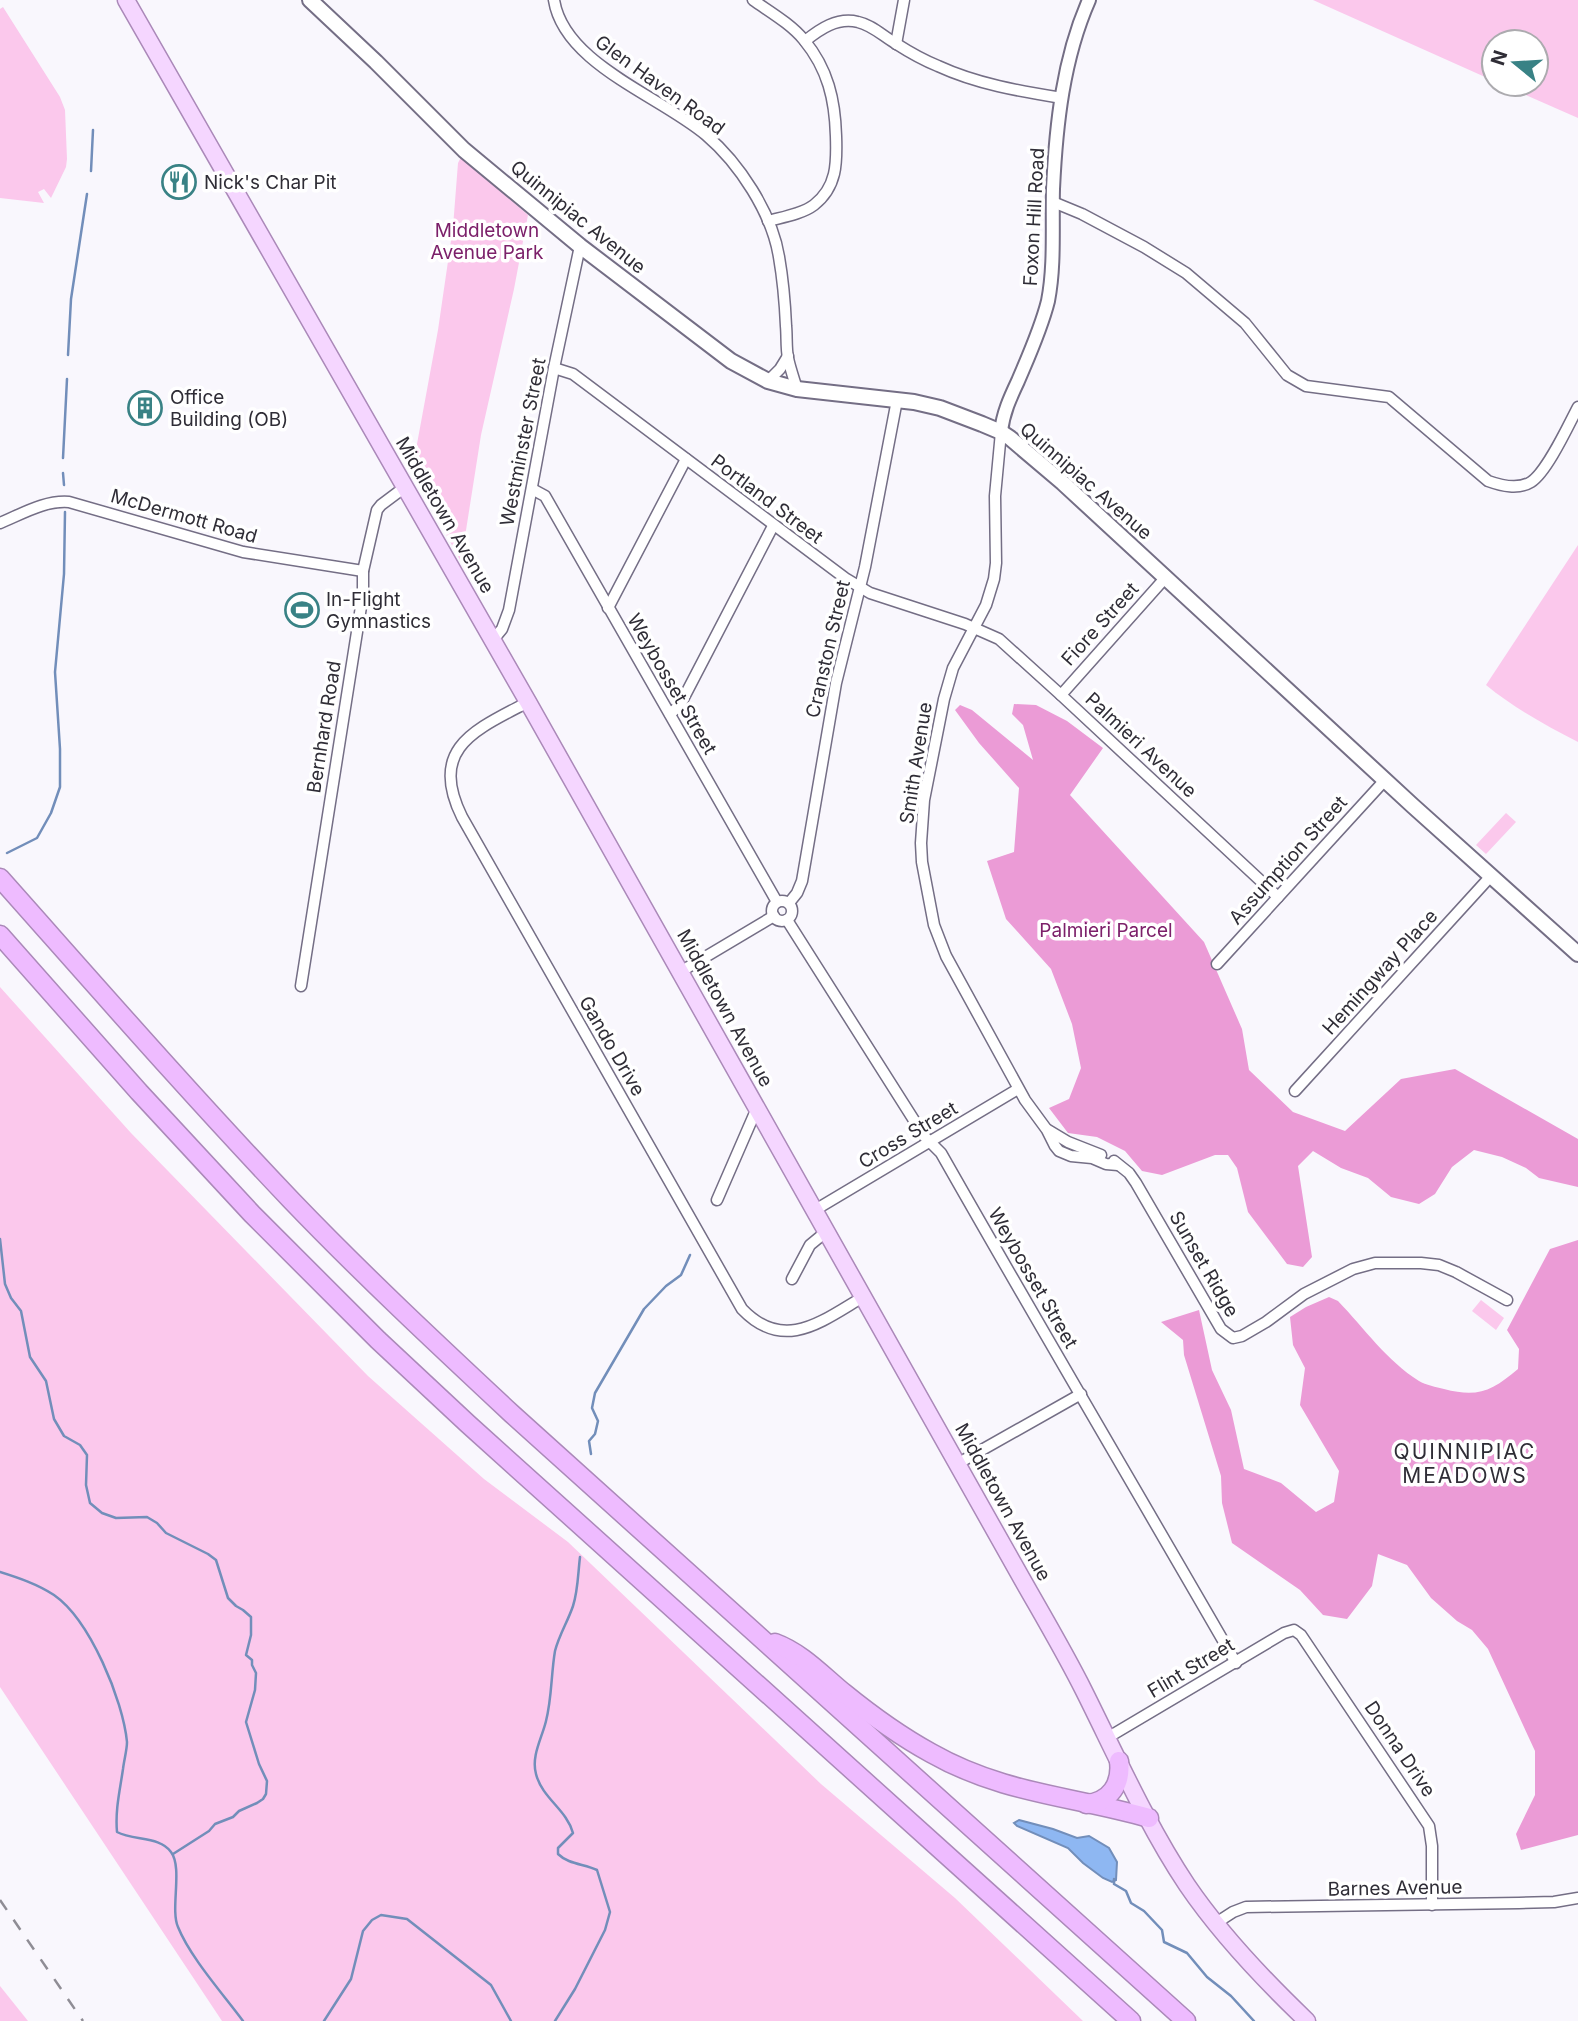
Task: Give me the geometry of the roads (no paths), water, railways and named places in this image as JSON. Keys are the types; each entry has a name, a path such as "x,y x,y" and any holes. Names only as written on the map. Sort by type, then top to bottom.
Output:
{"highway":[{"path":"0,877 201,1104 353,1263 512,1414 1186,2021"},
{"path":"0,935 213,1173 378,1340 488,1443 1131,2021"},
{"path":"762,1639 796,1653 872,1715 947,1762 1005,1785 1149,1818"},
{"path":"1086,1804 1101,1801 1112,1791 1119,1777 1119,1761"},
{"path":"1106,1999 1118,2021"}],"main road":[{"name":"Middletown Avenue","path":"125,0 528,702 827,1231 1060,1647 1177,1869 1216,1923 1255,1969 1307,2021"},
{"name":"Quinnipiac Avenue","path":"310,0 464,150 580,246 731,361 768,381 797,389 914,402 940,408 1001,432 1046,468 1490,877 1578,954"}],"street":[{"name":"Glen Haven Road","path":"554,0 568,34 584,52 706,135 743,177 768,221 776,244 781,269 788,356 797,389"},
{"path":"753,0 805,41 825,74 835,107 836,167 833,180 812,206 768,221"},
{"path":"896,44 904,0"},
{"name":"Foxon Hill Road","path":"1001,432 1004,413 1037,336 1048,300 1062,98 1070,55 1088,0"},
{"path":"805,41 834,22 857,22 936,66 967,78 1004,88 1062,98"},
{"path":"1053,202 1144,247 1186,273 1245,323 1287,375 1306,386 1390,397 1488,481 1507,486 1532,481 1539,475 1578,407"},
{"name":"Westminster Street","path":"492,641 502,629 509,610 554,368 580,246"},
{"path":"768,381 788,356"},
{"name":"Portland Street","path":"554,368 573,374 773,526 860,587 870,593 974,628"},
{"name":"Cranston Street","path":"789,903 802,881 836,683 860,587 897,400"},
{"name":"Smith Avenue","path":"1001,432 995,496 994,579 986,605 953,668 940,716 924,800 921,843 934,925 946,956 1018,1089"},
{"path":"608,608 686,459"},
{"name":"Bernhard Road","path":"301,985 363,594 363,570 377,510 405,488"},
{"name":"Weybosset Street","path":"532,489 545,496 777,902"},
{"name":"McDermott Road","path":"0,523 44,505 69,502 243,552 363,570"},
{"path":"670,714 680,705 773,526"},
{"name":"Fiore Street","path":"1061,695 1166,577"},
{"name":"Palmieri Avenue","path":"974,628 999,639 1278,897"},
{"name":"Gando Drive","path":"528,702 482,726 470,735 455,756 451,768 452,793 475,840 742,1309 772,1330 792,1332 815,1325 863,1297"},
{"name":"Assumption Street","path":"1217,964 1385,780"},
{"name":"Hemingway Place","path":"1295,1091 1490,877"},
{"path":"777,902 789,903 792,912 787,920 781,921 774,916 773,907 777,902"},
{"path":"680,972 774,916"},
{"name":"Weybosset Street","path":"787,920 930,1143 941,1153 1236,1662"},
{"name":"Sunset Ridge","path":"1018,1089 1055,1146 1062,1152 1118,1165 1129,1173 1221,1329 1231,1337 1237,1338 1254,1330 1312,1289 1353,1269 1375,1263 1439,1265 1507,1300"},
{"name":"Cross Street","path":"815,1210 1018,1089"},
{"path":"717,1200 757,1108"},
{"path":"792,1279 810,1245 827,1231"},
{"path":"957,1464 1081,1394"},
{"name":"Flint Street","path":"1107,1738 1284,1633 1294,1630"},
{"name":"Donna Drive","path":"1294,1630 1301,1635 1429,1826 1432,1846 1432,1905"},
{"name":"Barnes Avenue","path":"1216,1923 1246,1907 1531,1903 1578,1898"}],"water":[{"path":"1019,1820 1077,1838 1089,1836 1109,1848 1117,1862 1116,1880 1112,1882 1103,1878 1068,1848 1017,1826 1014,1823"}],"waterway":[{"path":"91,171 93,130"},
{"path":"68,355 71,299 87,194"},
{"path":"63,458 67,379"},
{"path":"63,473 64,485"},
{"path":"7,853 37,838 51,813 60,787 55,672 64,574 65,512"},
{"path":"0,1239 5,1284 21,1311 30,1357 46,1381 54,1419 64,1436 80,1445 87,1455 86,1485 90,1503 102,1513 116,1518 147,1517 166,1533 208,1554 216,1560 228,1598 251,1617 251,1635 246,1655 252,1660 256,1673 255,1690 246,1722 267,1781 266,1794 257,1803 215,1824 209,1831 173,1854"},
{"path":"591,1454 589,1441 595,1434 598,1421 592,1408 595,1393 644,1309 681,1275 690,1255"},
{"path":"555,2021 575,1989 605,1930 610,1912 597,1870 571,1862 558,1854 558,1848 573,1833 566,1817 543,1790 535,1767 548,1712 555,1651 575,1600 580,1557"},
{"path":"0,1572 34,1584 54,1595 67,1607 92,1641 112,1684 127,1742 117,1808 117,1832 160,1843 171,1852 176,1868 176,1919 183,1939 243,2021"},
{"path":"1114,1879 1114,1884 1126,1891 1131,1903 1144,1911 1162,1930 1164,1942 1187,1953 1207,1977 1231,1996 1254,2021"},
{"path":"324,2021 351,1979 363,1931 372,1920 381,1915 407,1919 491,1985 511,2021"}],"railway":[{"path":"0,1900 83,2021"}],"place":[{"name":"Nick's Char Pit","path":"179,182"},
{"name":"Office Building (OB)","path":"145,408"},
{"name":"In-Flight Gymnastics","path":"302,610"}],"district":[{"name":"QUINNIPIAC MEADOWS","path":"1465,1463"}],"park label":[{"name":"Middletown Avenue Park","path":"487,241"},
{"name":"Palmieri Parcel","path":"1106,930"}]}
